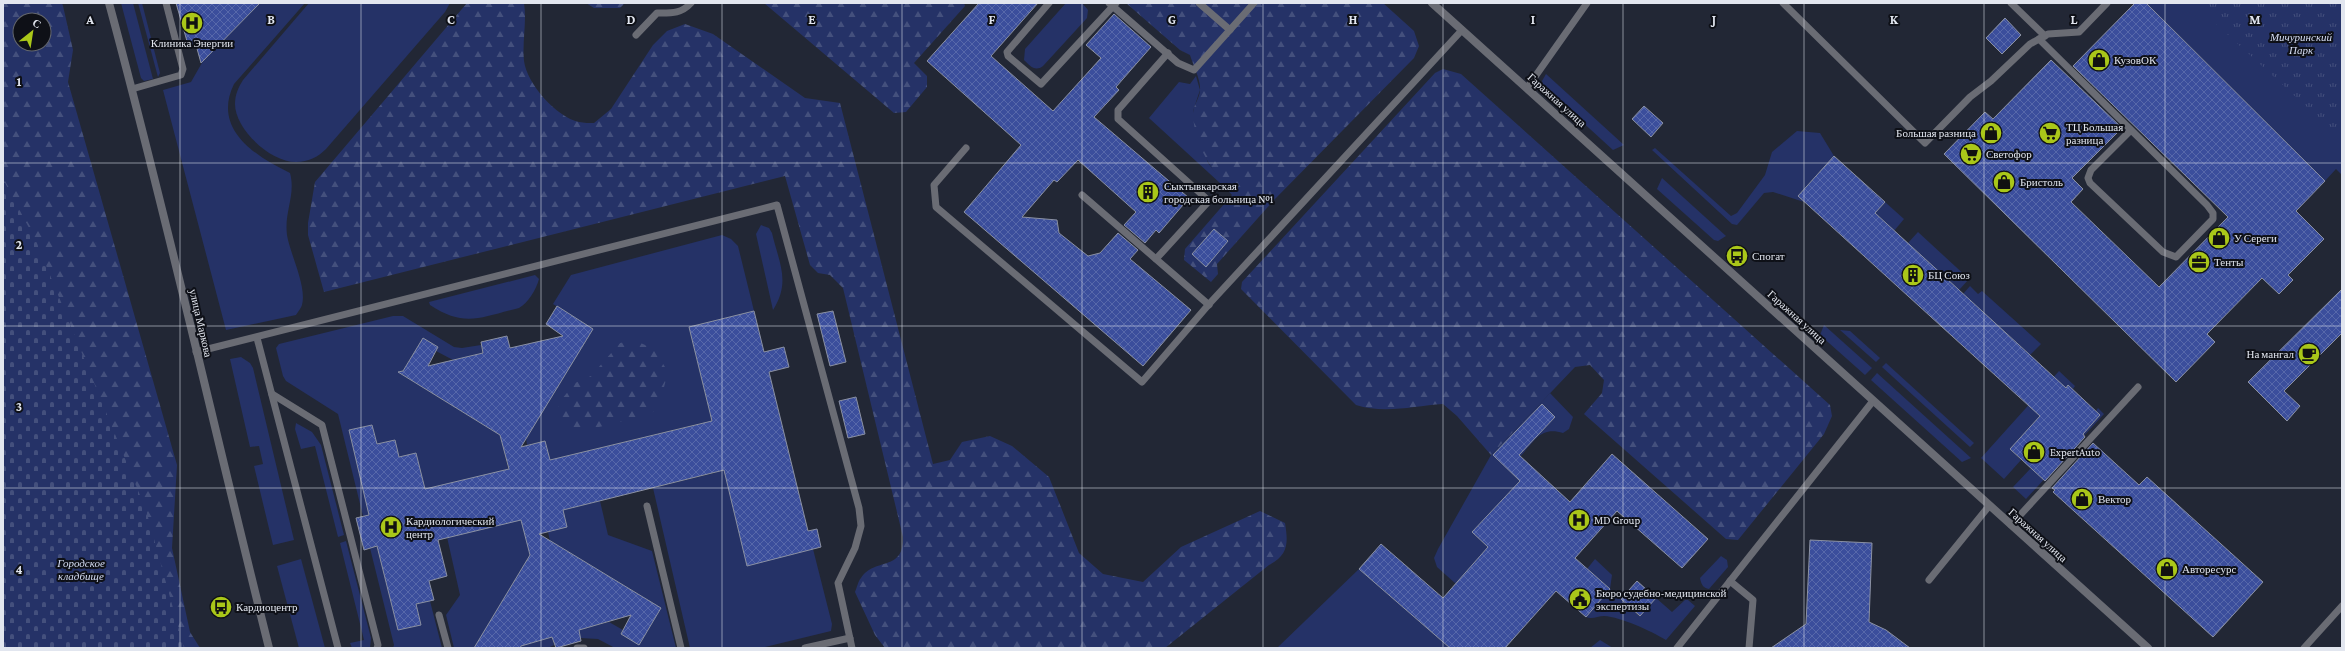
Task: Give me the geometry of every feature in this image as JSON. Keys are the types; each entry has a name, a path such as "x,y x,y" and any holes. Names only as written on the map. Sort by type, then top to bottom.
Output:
{"street":[{"name":"улица Маркова","path":"109,3 151,160 196,352 269,648"},
{"name":"Гаражная улица","path":"1432,3 2148,648"}],"lane":[{"path":"132,89 181,75 183,69 166,3"},
{"path":"636,35 657,13 679,13 691,3"},
{"path":"1049,3 1007,52 1008,56 1042,84 1113,4 1185,67 1194,70 1254,3"},
{"path":"1198,3 1230,30"},
{"path":"1783,3 1925,143 1970,97 1991,81 2030,44 2042,37 2079,32 2107,3"},
{"path":"2011,3 2131,130 2213,213 2213,219 2176,257 2163,252 2090,183 2088,178 2091,170 2131,130"},
{"path":"1527,88 1585,5"},
{"path":"966,148 934,185 936,207 1142,382 1209,305 1462,30"},
{"path":"1156,260 1209,201 1118,119 1118,110 1168,53"},
{"path":"1082,196 1209,305"},
{"path":"196,352 257,338 777,205 859,508 861,526 855,548 838,583 852,648"},
{"path":"257,338 338,648"},
{"path":"2011,526 2138,387"},
{"path":"272,394 322,425 378,645 376,648"},
{"path":"1677,648 1873,401"},
{"path":"647,506 681,648"},
{"path":"1929,580 1989,506"},
{"path":"1730,581 1753,600 1749,648"},
{"path":"2304,648 2342,606"},
{"path":"440,615 448,648"},
{"path":"805,648 850,638"},
{"path":"577,648 584,648"}],"green space":[{"path":"3,3 62,3 73,50 68,82 177,465 172,548 190,632 200,648 3,648"},
{"path":"121,3 133,3 153,79 144,81 141,78"},
{"path":"138,3 142,3 160,73 158,77"},
{"path":"260,3 305,3 234,84 229,100 229,114 233,127 241,139 251,149 263,158 290,173 292,189 287,219 287,235 300,280 303,297 302,305 296,315 226,330 163,90 191,82 203,61"},
{"path":"309,3 450,3 445,12 326,149 320,154 305,161 286,161 265,150 247,133 237,114 235,101 237,92 243,80"},
{"path":"467,3 524,3 524,61 526,70 537,89 552,107 570,119 579,122 594,123 611,109 653,45 667,31 685,24 713,34 805,98 840,103 933,464 950,460 962,442 990,436 1012,446 1049,477 1079,553 1103,574 1143,582 1181,547 1260,511 1285,523 1287,542 1284,552 1276,561 1165,648 885,648 875,635 855,592 860,579 867,572 894,560 899,555 902,548 903,537 843,288 830,275 818,273 810,265 785,176 324,292 308,235 308,223 315,182"},
{"path":"586,3 625,3 620,8 594,8"},
{"path":"764,3 964,3 965,6 914,63 927,76 927,87 906,112 894,113"},
{"path":"1066,3 1082,3 1088,10 1087,18 1043,66 1040,68 1033,68 1024,60 1025,49"},
{"path":"1126,3 1383,3 1414,31 1419,46 1414,58 1274,200 1217,264 1218,274 1211,282 1184,260 1185,249 1232,195 1206,158 1197,136 1193,114 1200,93 1198,77 1190,55 1180,50"},
{"path":"2146,3 2205,3 2342,120 2342,175 2336,169 2325,181"},
{"name":"Мичуринский Парк","path":"2193,3 2342,3 2342,139"},
{"path":"1443,69 1461,74 1830,405 1832,416 1824,434 1738,540 1726,539 1584,414 1602,393 1604,380 1590,365 1575,367 1491,455 1457,416 1443,404 1399,409 1377,409 1356,405 1241,289 1242,282 1435,73"},
{"path":"1546,74 1624,145 1613,150 1544,87 1542,81"},
{"path":"1196,76 1200,90 1193,111 1208,163 1233,195 1149,118 1179,82 1190,84"},
{"path":"1797,131 1820,133 1834,156 1798,196 1804,202 1773,192 1764,193 1737,225 1732,224 1652,150 1655,148 1731,216 1737,213 1765,175 1772,152"},
{"path":"1662,178 1726,236 1718,241 1714,240 1657,189"},
{"name":"Городское кладбище","path":"3,179 36,241 146,510 184,648 3,648"},
{"path":"1885,202 1904,219 1894,231 1875,213"},
{"path":"761,225 769,228 772,233 782,272 781,290 773,310 756,234"},
{"path":"1918,232 1969,279 1959,290 1908,243"},
{"path":"722,235 731,239 738,246 754,311 689,327 713,426 702,423 550,460 545,441 527,445 526,438 593,329 553,304 571,275"},
{"path":"535,275 539,279 538,283 534,292 526,303 519,308 494,315 473,318 453,316 430,305 429,302"},
{"path":"1970,286 1978,294 1982,291 2041,344 2030,355 1963,294"},
{"path":"393,316 403,316 454,347 462,348 481,345 483,353 453,360 436,351 438,347 423,338 401,374 513,443 504,451 510,477 427,496 416,454 399,457 395,440 377,444 372,425 349,430 370,515 363,516 338,414 286,381 283,376 276,348 279,344"},
{"path":"1824,325 1872,368 1865,375 1820,335"},
{"path":"1840,330 1850,331 1880,358 1876,362"},
{"path":"634,340 654,349 668,372 659,406 650,415 582,431 569,430 560,422 556,411 562,399 575,383 591,376 620,343"},
{"path":"241,357 250,363 253,368 294,540 273,545 254,466 263,464 259,446 250,447 230,359"},
{"path":"1886,363 1974,443 1970,447 1882,367"},
{"path":"2059,371 2075,386 2073,389 2068,385 2010,449 2021,460 2004,479 1981,458"},
{"path":"1877,373 1971,458 1962,462 1871,380"},
{"path":"1550,393 1573,417 1569,429 1563,433 1555,431 1543,434 1534,441 1520,457 1529,472 1472,532 1494,553 1481,555 1456,584 1437,567 1434,558 1438,549 1491,455"},
{"path":"2098,408 2104,414 2026,499 2013,487 2031,468 2042,478 2100,415 2096,411"},
{"path":"296,423 312,432 321,445 344,535 338,537 315,446 301,449 295,429"},
{"path":"723,466 747,565 813,549 832,624 831,631 761,648 690,648 653,488 715,473"},
{"path":"600,501 608,535 652,551 676,648 615,648 598,639 580,638 578,630 609,622 623,630 621,634 639,644 661,608 550,541 548,532 563,510"},
{"path":"519,513 537,543 474,648 454,648 446,615 460,595 447,537"},
{"path":"346,541 371,638 370,648 352,648 350,643 364,640 340,543"},
{"path":"377,547 398,630 421,625 416,604 430,601 442,648 393,648 394,645 370,548"},
{"path":"1721,556 1727,560 1728,567 1709,589 1705,588 1700,578"},
{"path":"301,559 325,648 299,648 277,566"},
{"path":"1595,559 1612,575 1610,589 1587,569"},
{"path":"1359,569 1450,648 1277,648"},
{"path":"1610,589 1639,616 1656,598 1672,612 1685,600 1688,600 1695,606 1666,640 1619,619 1604,616 1593,618 1586,617"},
{"path":"552,637 554,645 548,648 520,648 521,646"},
{"path":"1600,640 1613,648 1590,648"}],"building":[{"path":"176,3 260,3 201,63 196,45 189,48"},
{"name":"Сыктывкарская городская больница №1","path":"979,3 1038,3 991,56 1053,111 1101,58 1086,45 1114,14 1151,47 1116,87 1119,90 1094,117 1189,198 1159,233 1156,230 1145,243 1124,225 1136,212 1078,160 1057,182 1054,180 1022,217 1057,220 1059,233 1088,256 1100,253 1118,233 1138,250 1130,259 1191,310 1143,366 964,212 1021,145 927,61"},
{"path":"2135,3 2146,3 2325,181 2296,211 2324,239 2288,275 2293,280 2279,294 2262,278 2207,334 2215,342 2176,382 1944,154 1985,112 1993,119 2051,60 2122,128 2072,178 2083,189 2071,202 2159,287 2228,217 2073,66"},
{"path":"2005,18 2021,35 2002,54 1986,38"},
{"path":"1644,106 1663,123 1651,137 1632,119"},
{"name":"БЦ Союз","path":"1834,156 1885,202 1875,213 2066,388 2068,385 2100,415 2083,434 2085,437 2045,481 2010,449 2040,416 1798,196"},
{"path":"1214,229 1228,241 1206,267 1192,254"},
{"path":"2342,289 2342,333 2284,391 2300,406 2287,421 2248,382"},
{"path":"557,306 593,329 521,447 545,441 550,460 712,421 689,327 754,311 764,352 784,347 789,367 769,372 808,531 817,529 821,547 747,566 724,470 563,510 567,527 539,534 661,608 639,645 621,634 631,615 579,630 581,641 556,648 552,637 521,646 520,648 474,648 530,555 521,520 438,540 447,576 429,581 434,600 416,604 421,625 398,630 377,546 364,550 356,518 369,515 349,430 372,425 377,444 395,440 399,457 416,453 425,489 509,469 500,435 398,372 403,371 423,338 438,347 428,366 483,353 481,342 507,336 510,348 563,336 546,324"},
{"path":"833,311 846,362 830,366 817,314"},
{"path":"856,397 865,434 848,438 839,401"},
{"path":"1542,404 1555,417 1519,455 1570,502 1612,454 1708,539 1682,568 1617,511 1575,558 1610,589 1586,617 1556,591 1505,648 1450,648 1359,569 1381,544 1443,598 1488,547 1472,532 1520,481 1493,455"},
{"path":"2093,443 2139,485 2147,477 2263,582 2213,637 2053,492 2055,490 2052,488"},
{"path":"1810,540 1872,543 1869,622 1886,630 1910,648 1771,648 1806,624"},
{"path":"1637,581 1656,598 1640,616 1621,599"}],"place":[{"name":"Клиника Энергии","path":"192,23"},
{"name":"КузовОК","path":"2099,60"},
{"name":"Большая разница","path":"1991,133"},
{"name":"ТЦ Большая разница","path":"2050,133"},
{"name":"Светофор","path":"1971,154"},
{"name":"Бристоль","path":"2004,182"},
{"name":"Сыктывкарская городская больница №1","path":"1148,192"},
{"name":"У Сереги","path":"2219,238"},
{"name":"Спогат","path":"1737,256"},
{"name":"Тенты","path":"2199,262"},
{"name":"БЦ Союз","path":"1913,275"},
{"name":"На мангал","path":"2309,354"},
{"name":"ExpertAuto","path":"2034,452"},
{"name":"Вектор","path":"2082,499"},
{"name":"MD Group","path":"1579,520"},
{"name":"Кардиологический центр","path":"391,527"},
{"name":"Авторесурс","path":"2167,569"},
{"name":"Бюро судебно-медицинской экспертизы","path":"1580,599"},
{"name":"Кардиоцентр","path":"221,607"}]}
